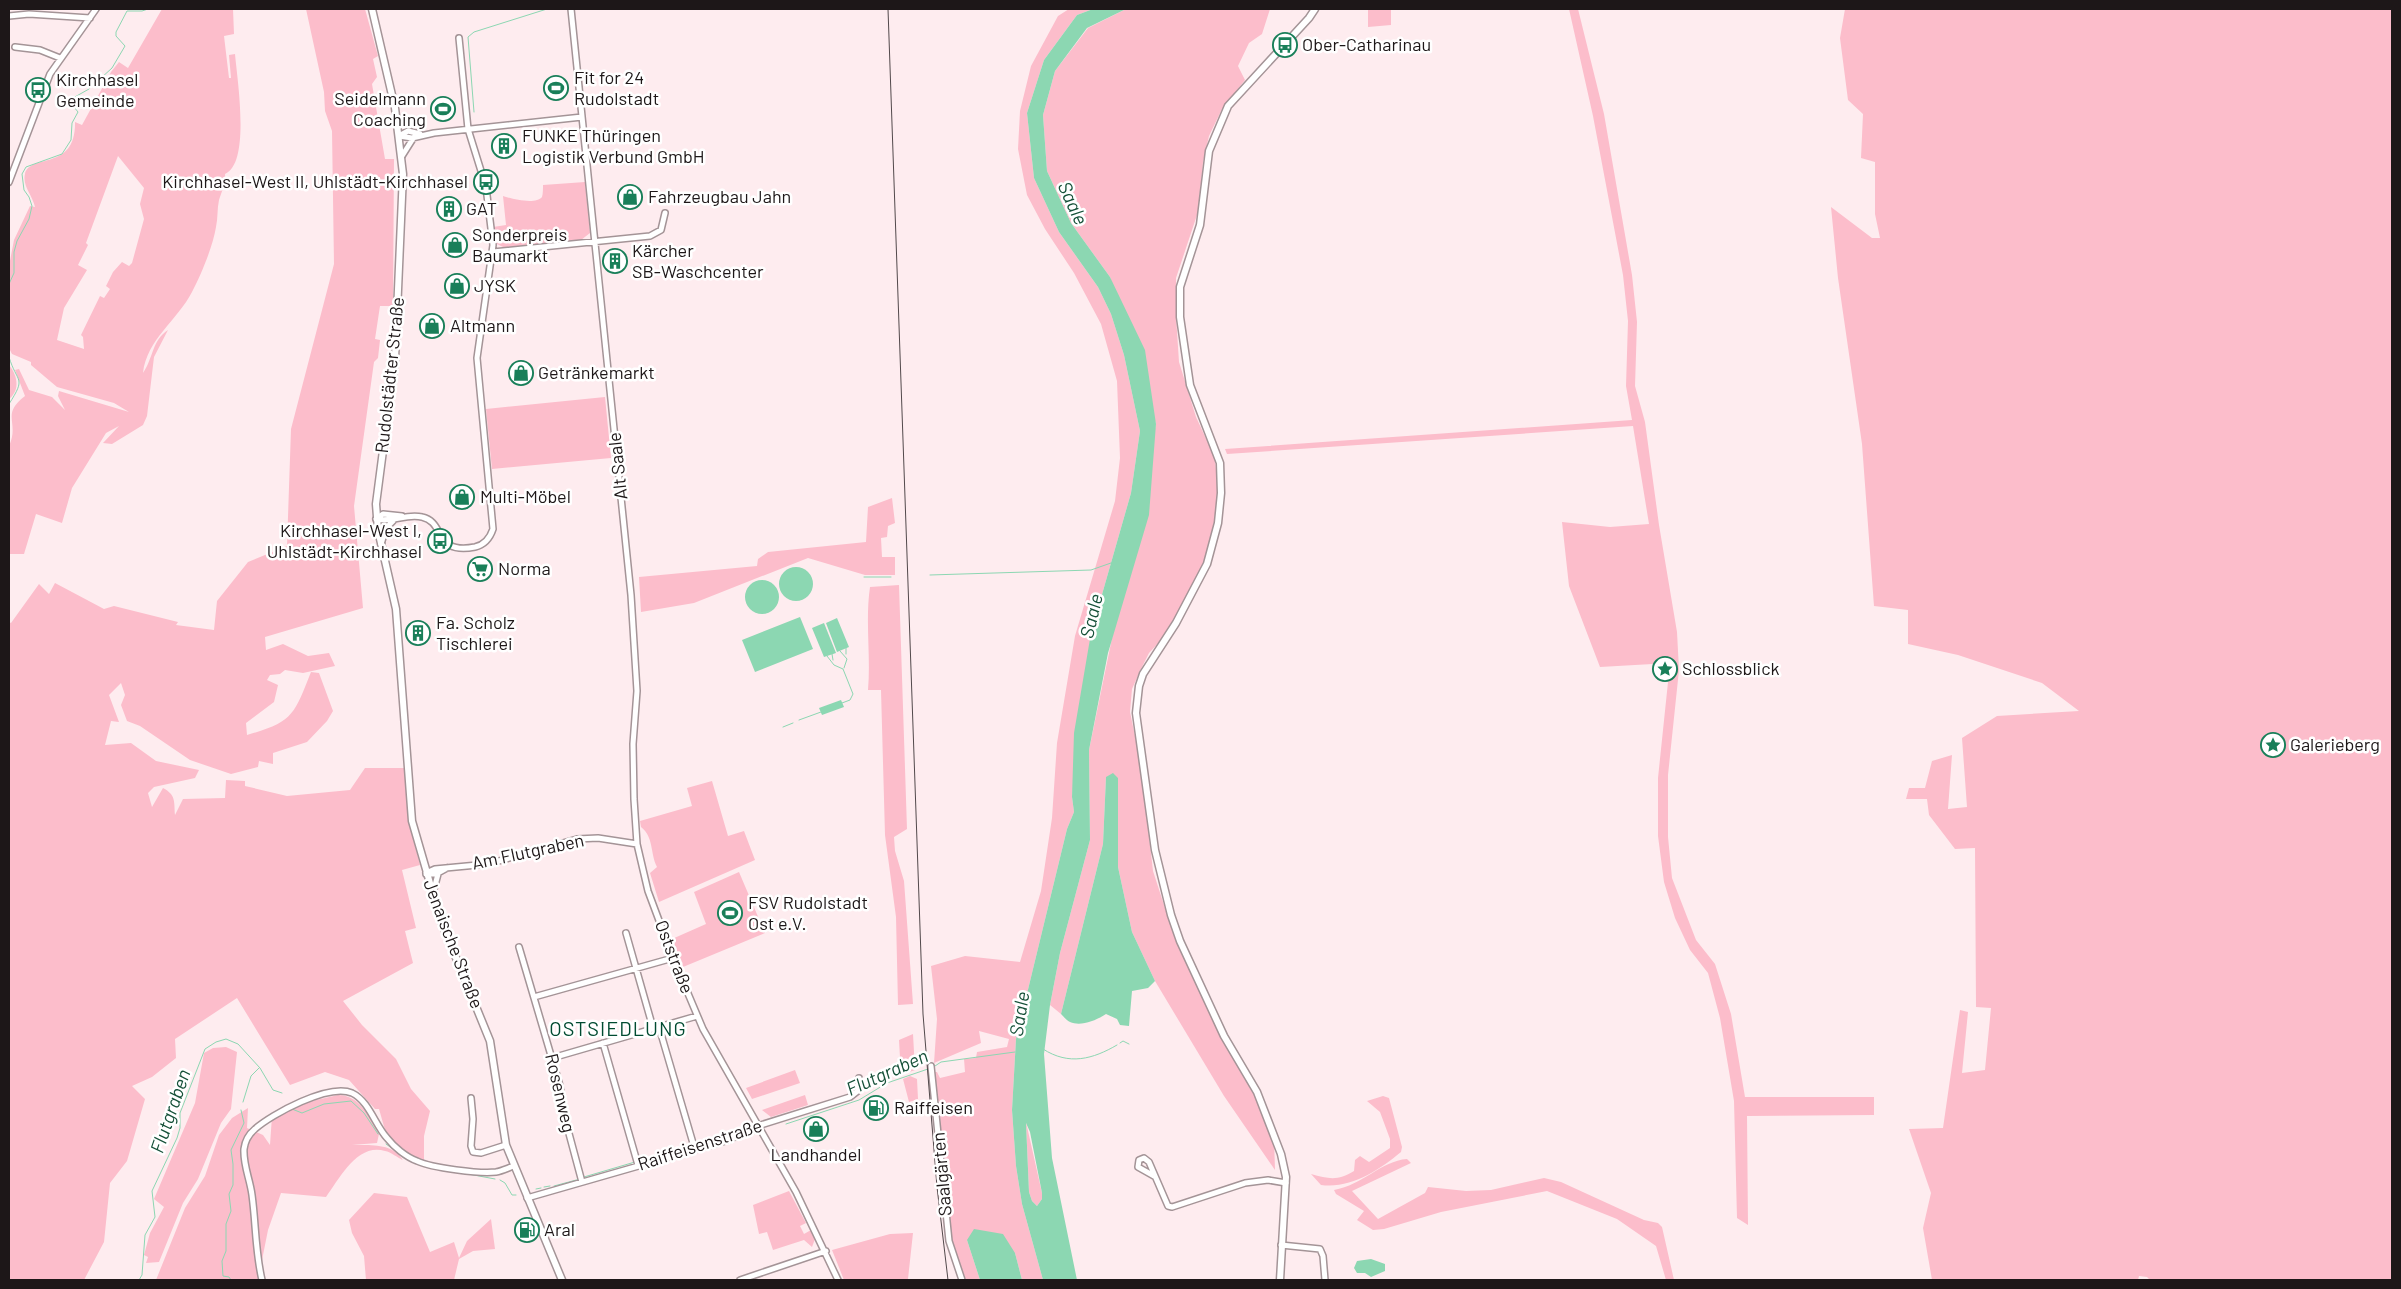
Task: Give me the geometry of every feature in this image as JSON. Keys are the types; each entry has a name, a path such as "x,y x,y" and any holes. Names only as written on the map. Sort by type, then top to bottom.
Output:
{"main road":[{"name":"Rudolstädter Straße","path":"372,9 389,78 402,156 403,213 396,342 378,482 376,519 396,609 405,742"},
{"path":"1280,1280 1286,1183 1284,1163 1256,1092 1224,1036 1180,941 1171,915 1155,850 1136,714 1139,686 1143,674 1176,623 1207,564 1218,523 1221,493 1220,463 1194,399 1186,370 1180,300 1182,277 1200,225 1209,151 1228,106 1309,18 1315,9"},
{"name":"Jenaische Straße","path":"405,742 412,821 432,896 490,1041 506,1144 562,1280"}],"street":[{"path":"9,182 50,74 96,9"},
{"name":"Alt Saale","path":"571,9 630,595 637,691"},
{"path":"9,16 51,12 90,18"},
{"path":"376,519 382,514 428,518 441,538 452,547 479,546 485,543 492,533 493,522 476,358 493,252 486,187 468,129 459,38"},
{"path":"15,47 40,50 60,58"},
{"path":"399,136 414,138 421,135 468,129 582,117"},
{"path":"399,136 408,131 421,135"},
{"path":"402,156 414,138"},
{"path":"493,252 656,234 664,223 665,213"},
{"path":"381,544 386,528 393,520 402,516"},
{"path":"376,519 393,520"},
{"name":"Oststraße","path":"637,691 633,768 637,844 648,891 697,1016 760,1126 826,1251 838,1280"},
{"name":"Am Flutgraben","path":"426,874 431,870 488,864 577,840 598,838 637,844"},
{"name":"Am Flutgraben","path":"438,874 448,868"},
{"path":"426,874 438,874 432,896"},
{"path":"626,933 694,1150"},
{"name":"Rosenweg","path":"519,947 560,1086 564,1115 582,1182"},
{"path":"534,997 673,958"},
{"path":"552,1058 697,1016"},
{"path":"603,1043 638,1165"},
{"name":"Saalgärten","path":"931,1068 949,1241 962,1280"},
{"name":"Raiffeisenstraße","path":"527,1198 729,1140 760,1126 850,1096 859,1090 859,1078"},
{"path":"262,1280 256,1253 252,1194 244,1160 244,1148 254,1128 291,1105 326,1095 349,1092 354,1094 367,1108 387,1139 418,1162 484,1172 496,1172 514,1166"},
{"path":"471,1098 473,1119 471,1146 473,1152 481,1153 506,1144"},
{"path":"1154,1176 1163,1199 1168,1206 1172,1207 1244,1183 1268,1180 1286,1183"},
{"path":"1281,1245 1320,1249 1324,1256 1325,1280"},
{"path":"740,1280 826,1251"}],"shaded area":[{"path":"162,9 233,9 234,34 224,36 229,78 231,78 229,55 235,54 240,100 238,154 233,167 225,174 218,203 217,224 199,277 186,302 156,340 146,361 143,373 156,344 168,330 154,357 147,416 143,425 112,444 103,443 119,426 106,433 72,488 62,523 36,514 24,554 9,554 9,446 13,431 12,414 14,408 25,396 15,370 19,369 29,390 52,397 65,410 58,396 59,391 129,412 114,403 57,387 31,365 31,362 12,354 9,348 9,266 14,240 30,206 35,207 26,187 25,174 35,164 61,155 68,148 73,138 75,122 82,125 111,72 119,62 128,68","holes":["118,156 144,188 140,204 144,219 132,263 129,266 122,262 113,272 106,286 110,289 104,298 100,296 81,335 83,337 84,349 57,340 64,308 87,270 78,265 88,245 86,243"]},
{"path":"306,9 365,9 378,56 373,59 377,77 372,84 385,159 394,159 393,306 380,306 375,339 380,340 378,358 374,362 354,506 363,608 265,637 266,650 283,644 308,656 329,653 335,666 303,673 285,670 280,674 270,675 267,680 278,685 274,702 246,723 247,735 274,726 290,715 300,698 311,672 319,673 333,711 327,721 307,742 273,753 273,764 259,761 258,767 231,774 190,760 140,726 127,721 121,705 125,695 121,683 109,695 119,722 111,721 105,745 131,743 156,761 199,770 195,778 154,787 148,793 152,807 163,788 170,793 174,799 175,815 183,799 225,798 226,780 245,781 245,786 287,796 350,790 365,768 404,768 411,831 420,865 402,870 416,928 405,931 413,963 343,1001 362,1025 396,1059 411,1089 430,1111 424,1136 424,1161 411,1155 387,1137 379,1109 375,1109 349,1080 325,1072 290,1085 237,998 175,1039 176,1058 152,1077 132,1086 145,1099 127,1161 110,1183 104,1242 84,1280 9,1280 9,622 11,623 39,584 49,594 55,583 104,609 114,606 178,622 176,625 214,630 217,601 248,562 287,546 291,429 334,264 332,131 325,111 324,92"},
{"path":"1069,9 1093,9 1077,15 1044,60 1027,113 1034,178 1059,232 1098,287 1111,314 1124,355 1140,431 1131,493 1091,633 1072,797 1074,812 1067,829 1016,1039 1012,1110 1016,1166 1022,1204 1043,1280 1022,1280 1015,1253 967,1240 980,1280 966,1280 951,1239 940,1124 941,1105 937,1098 934,1072 937,1072 940,1078 965,1072 964,1059 976,1058 977,1052 1007,1047 1009,1039 979,1031 981,1043 934,1063 937,1019 931,966 965,956 1020,962 1041,891 1052,818 1057,743 1075,636 1115,501 1120,458 1117,381 1101,324 1074,273 1045,229 1027,195 1018,149 1020,111 1031,66 1058,16"},
{"path":"1093,9 1126,9 1087,28 1055,71 1043,115 1047,171 1071,223 1110,277 1145,350 1156,424 1149,515 1108,653 1089,750 1090,840 1060,953 1050,1005 1044,1054 1052,1158 1077,1280 1043,1280 1022,1204 1016,1166 1012,1110 1016,1039 1067,829 1074,812 1072,797 1074,733 1091,633 1131,493 1140,431 1124,355 1111,314 1098,287 1059,232 1034,178 1027,113 1044,60 1077,15","holes":["1026,1123 1030,1132 1042,1193 1042,1199 1037,1206 1032,1201 1029,1192"]},
{"path":"1126,9 1270,9 1262,34 1249,43 1238,66 1245,80 1222,109 1209,136 1203,162 1198,212 1176,278 1179,362 1196,417 1215,458 1218,493 1214,522 1204,562 1174,623 1149,653 1132,689 1130,712 1141,765 1153,871 1175,939 1220,1036 1254,1089 1274,1138 1275,1170 1224,1096 1155,981 1132,932 1118,867 1118,778 1106,777 1103,844 1061,1014 1050,1005 1060,953 1090,840 1089,750 1156,424 1110,277 1071,223 1047,171 1043,115 1055,71 1088,28"},
{"path":"1368,9 1391,9 1391,25 1368,27"},
{"path":"1569,9 1578,9 1604,114 1632,275 1637,322 1635,386 1645,422 1659,525 1677,632 1679,670 1668,775 1668,837 1672,878 1696,940 1715,964 1731,1014 1745,1097 1874,1097 1874,1115 1747,1116 1748,1225 1737,1218 1734,1101 1720,1018 1708,973 1690,950 1675,918 1664,882 1658,836 1658,778 1670,663 1600,667 1569,586 1562,522 1610,527 1649,524 1633,426 1227,454 1225,449 1632,420 1626,386 1628,321 1623,275 1593,116"},
{"path":"1845,9 2392,9 2392,1280 2150,1280 2147,1277 2139,1276 2138,1280 1932,1280 1923,1228 1931,1193 1909,1129 1943,1128 1960,1010 1968,1012 1962,1073 1985,1070 1991,1008 1976,1007 1975,848 1955,849 1929,815 1927,799 1906,799 1909,788 1925,788 1932,761 1952,755 1948,809 1967,807 1962,738 1997,716 2079,711 2042,683 1958,655 1908,644 1908,610 1874,606 1862,444 1838,278 1831,207 1872,238 1880,238 1875,214 1875,162 1861,158 1863,114 1848,100 1840,38"},
{"path":"585,182 590,233 581,240 505,248 497,244 493,227 506,225 503,196 523,201 534,201 542,197 543,185"},
{"path":"9,365 16,378 16,387 9,399"},
{"path":"605,397 611,458 492,469 486,409"},
{"path":"892,498 895,523 888,526 887,537 881,538 882,557 895,557 895,575 865,575 808,558 694,603 641,612 639,577 757,566 758,559 768,552 866,542 868,507"},
{"path":"796,567 808,572 813,584 808,596 796,601 784,596 779,584 784,572"},
{"path":"762,580 774,585 779,597 774,609 762,614 750,609 745,597 750,585"},
{"path":"899,585 907,829 894,837 895,851 904,881 913,1004 898,1005 896,917 885,835 881,690 868,690 868,626 870,587"},
{"path":"800,617 813,649 755,672 742,640"},
{"path":"837,618 849,647 837,652 826,623"},
{"path":"824,623 836,653 824,657 812,628"},
{"path":"841,700 844,707 822,715 819,708"},
{"path":"1113,773 1118,778 1118,867 1132,932 1155,981 1148,988 1132,991 1129,1026 1120,1025 1117,1019 1106,1014 1079,1024 1069,1021 1061,1014 1103,844 1106,777"},
{"path":"712,781 728,836 744,831 755,860 659,902 650,873 657,867 650,840 641,827 640,821 692,806 687,788"},
{"path":"739,872 765,933 683,967 672,939 706,924 694,892"},
{"path":"913,1034 915,1070 901,1075 899,1040"},
{"path":"226,1047 237,1052 231,1109 221,1123 198,1179 183,1203 159,1262 146,1263 148,1257 144,1255 150,1233 164,1207 154,1199 195,1103 204,1053 213,1048"},
{"path":"795,1070 800,1083 752,1099 746,1088"},
{"path":"910,1076 917,1079 918,1099 909,1102 903,1079"},
{"path":"338,1095 346,1096 358,1103 379,1134 377,1143 352,1145 373,1145 387,1148 399,1154 403,1160 385,1151 375,1150 366,1152 350,1164 326,1197 281,1193 268,1230 258,1280 156,1280 185,1208 205,1176 219,1135 232,1118 248,1108 247,1128 263,1135 270,1145 272,1116 299,1104"},
{"path":"805,1095 808,1105 771,1117 762,1110"},
{"path":"1383,1096 1389,1098 1402,1147 1401,1152 1364,1177 1343,1184 1321,1185 1311,1174 1338,1178 1354,1171 1355,1160 1360,1156 1369,1162 1390,1148 1390,1139 1380,1112 1367,1101"},
{"path":"1026,1122 1042,1193 1042,1199 1037,1206 1032,1201 1029,1192"},
{"path":"1407,1159 1411,1163 1352,1191 1378,1219 1425,1193 1428,1187 1466,1191 1491,1190 1544,1178 1561,1182 1644,1220 1658,1223 1662,1227 1674,1280 1666,1280 1656,1246 1617,1219 1547,1191 1441,1212 1384,1229 1373,1230 1357,1220 1364,1211 1336,1194 1334,1190 1354,1183 1389,1164"},
{"path":"789,1191 806,1223 800,1226 804,1234 811,1230 815,1239 812,1247 804,1240 773,1250 767,1232 759,1234 753,1205"},
{"path":"374,1193 407,1197 430,1252 454,1242 459,1258 467,1241 491,1219 495,1249 473,1251 459,1259 454,1280 366,1280 364,1256 352,1233 349,1220"},
{"path":"974,1229 1003,1234 1015,1253 1022,1280 980,1280 967,1240"},
{"path":"913,1233 908,1279 844,1280 832,1250 890,1234"},
{"path":"1371,1259 1385,1264 1385,1271 1371,1277 1365,1273 1357,1273 1354,1268 1357,1261"}],"waterway":[{"path":"9,284 14,273 14,252 17,241 29,219 32,206 24,190 22,174 26,167 62,154 71,140 72,123 78,112 74,107 73,98 89,89 112,68 125,46 116,36 116,32 127,11 148,9"},
{"path":"474,112 468,37 474,32 547,9"},
{"path":"9,357 19,380 18,389 9,404"},
{"path":"930,575 1091,570 1111,563"},
{"path":"864,577 891,577"},
{"path":"846,648 846,654"},
{"path":"840,651 847,659 844,668"},
{"path":"832,654 833,660"},
{"path":"827,656 834,665 843,669 853,694 850,700 842,703"},
{"path":"799,720 821,712"},
{"path":"783,727 793,723"},
{"name":"Flutgraben","path":"139,1280 142,1275 145,1235 155,1217 152,1191 177,1138 180,1128 180,1113 205,1049 216,1042 226,1039 238,1044 260,1068 273,1090 282,1093"},
{"path":"1120,1043 1123,1041 1129,1044"},
{"path":"1043,1049 1062,1058 1081,1059 1099,1054 1117,1045"},
{"name":"Flutgraben","path":"932,1068 941,1062 1015,1052"},
{"path":"243,1102 251,1076 259,1068"},
{"name":"Flutgraben","path":"786,1124 859,1100 887,1083 928,1069"},
{"name":"Flutgraben","path":"292,1109 302,1113 324,1104 351,1101 364,1113 378,1134"},
{"path":"231,1280 229,1277 223,1276 222,1261 226,1251 226,1224 231,1211 229,1194 233,1185 231,1150 244,1123 241,1110"},
{"name":"Flutgraben","path":"746,1135 758,1133"},
{"name":"Flutgraben","path":"696,1145 734,1134"},
{"name":"Flutgraben","path":"386,1144 410,1161"},
{"name":"Flutgraben","path":"663,1155 690,1146"},
{"name":"Flutgraben","path":"640,1161 658,1156"},
{"name":"Flutgraben","path":"584,1177 635,1162"},
{"name":"Flutgraben","path":"463,1173 495,1179"},
{"name":"Flutgraben","path":"554,1186 580,1179"},
{"name":"Flutgraben","path":"500,1180 505,1183 512,1195 516,1195"},
{"name":"Flutgraben","path":"544,1187 550,1186"},
{"name":"Flutgraben","path":"536,1189 541,1188"}],"railway":[{"path":"888,9 923,1014 937,1187 948,1280"}],"place":[{"name":"Ober-Catharinau","path":"1285,45"},
{"name":"Fit for 24 Rudolstadt","path":"556,88"},
{"name":"Kirchhasel Gemeinde","path":"38,90"},
{"name":"Seidelmann Coaching","path":"443,109"},
{"name":"FUNKE Thüringen Logistik Verbund GmbH","path":"504,146"},
{"name":"Kirchhasel-West II, Uhlstädt-Kirchhasel","path":"486,182"},
{"name":"Fahrzeugbau Jahn","path":"630,197"},
{"name":"GAT","path":"449,209"},
{"name":"Sonderpreis Baumarkt","path":"455,245"},
{"name":"Kärcher SB-Waschcenter","path":"615,261"},
{"name":"JYSK","path":"457,286"},
{"name":"Altmann","path":"432,326"},
{"name":"Getränkemarkt","path":"521,373"},
{"name":"Multi-Möbel","path":"462,497"},
{"name":"Kirchhasel-West I, Uhlstädt-Kirchhasel","path":"440,541"},
{"name":"Norma","path":"480,569"},
{"name":"Fa. Scholz Tischlerei","path":"418,633"},
{"name":"Schlossblick","path":"1665,669"},
{"name":"Galerieberg","path":"2273,745"},
{"name":"FSV Rudolstadt Ost e.V.","path":"730,913"},
{"name":"Raiffeisen","path":"876,1108"},
{"name":"Landhandel","path":"816,1129"},
{"name":"Aral","path":"527,1230"}],"district":[{"name":"OSTSIEDLUNG","path":"618,1029"}],"water label":[{"name":"Saale","path":"1073,203"},
{"name":"Saale","path":"1091,616"},
{"name":"Saale","path":"1019,1014"}]}
